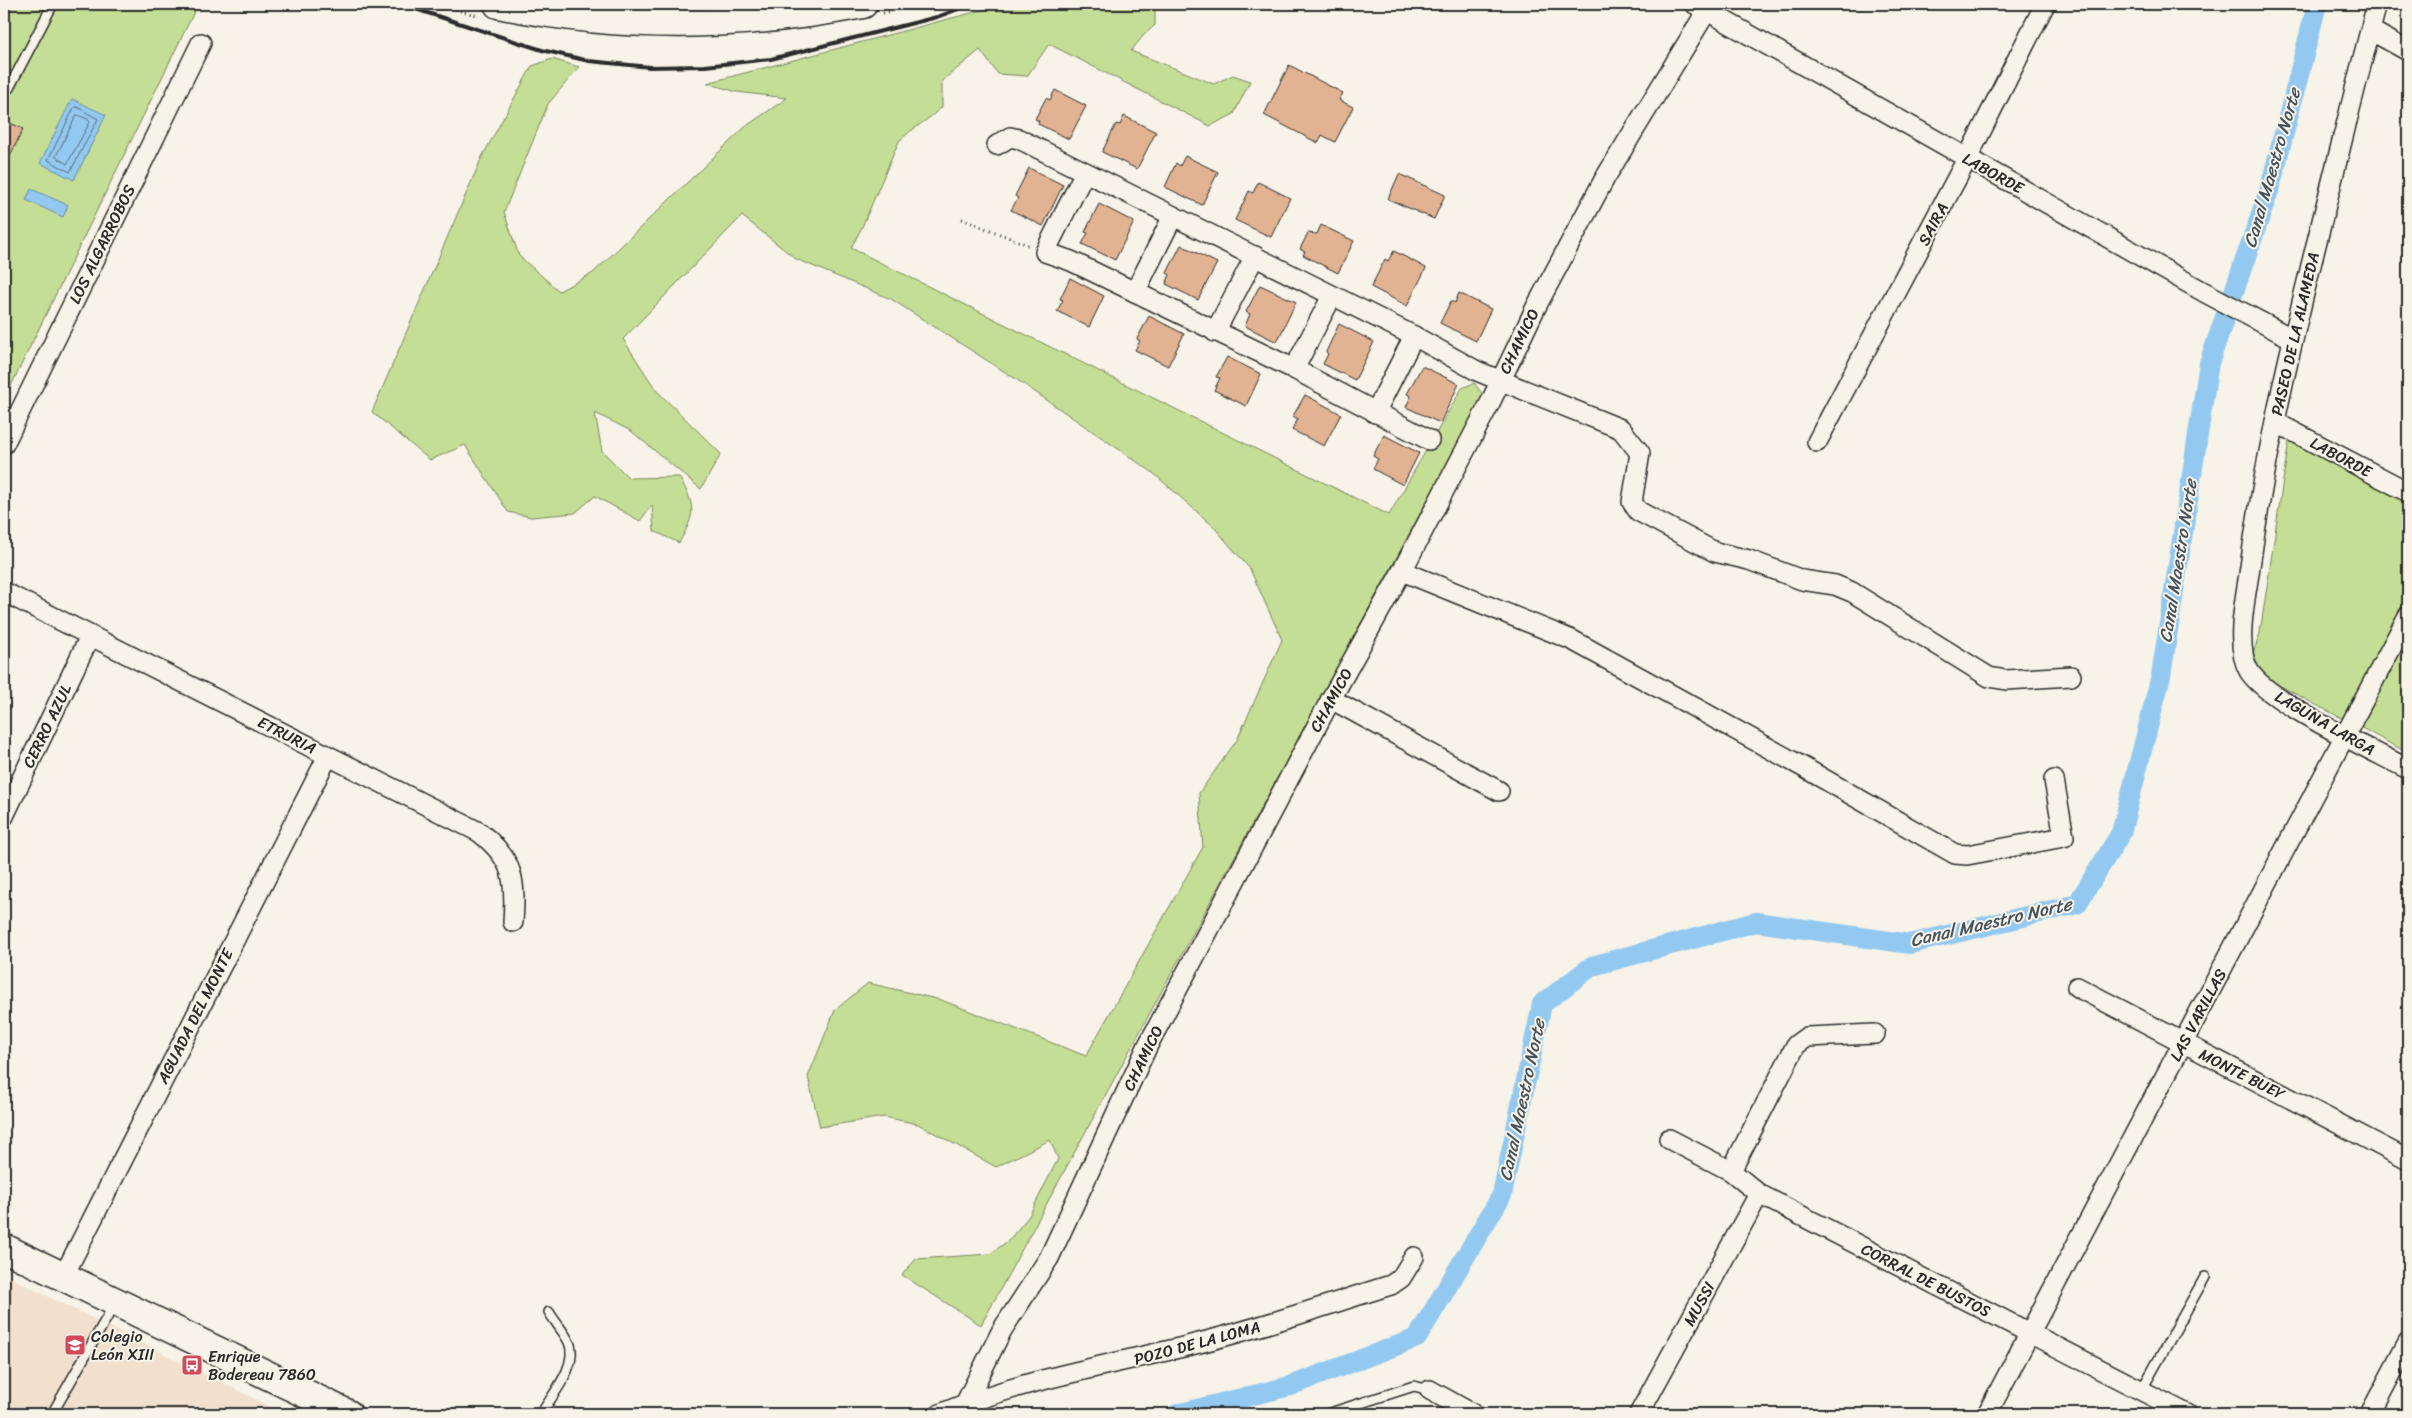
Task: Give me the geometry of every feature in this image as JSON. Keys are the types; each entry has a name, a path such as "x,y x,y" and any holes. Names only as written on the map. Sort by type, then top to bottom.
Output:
{"main road":[{"path":"498,4 603,20 701,24 789,17 863,4"},
{"path":"4,1248 348,1414"}],"street":[{"name":"SAIRA","path":"1817,442 1967,159 2045,4"},
{"name":"PASEO DE LA ALAMEDA","path":"2248,669 2242,648 2243,619 2259,506 2275,422 2292,339 2376,4"},
{"name":"LABORDE","path":"1705,6 1967,159 2204,292 2292,339"},
{"name":"CHAMICO","path":"965,1404 1002,1330 1049,1258 1148,1045 1331,699 1402,571 1536,307 1605,178 1705,6"},
{"path":"2370,30 2408,51"},
{"name":"LOS ALGARROBOS","path":"4,444 201,43"},
{"path":"997,145 1010,138 1019,139 1414,336 1477,371 1621,429 1640,453 1632,490 1632,502 1638,511 1664,527 1715,552 1749,560 1802,580 1835,585 1852,592 1989,677 2006,680 2071,676"},
{"path":"1085,172 1045,252 1070,261 1294,369 1428,440"},
{"path":"1135,292 1173,216"},
{"path":"1215,332 1255,256"},
{"path":"1294,369 1332,296"},
{"path":"1375,412 1414,336"},
{"name":"LABORDE","path":"2275,422 2408,492"},
{"path":"1402,571 1572,640 1803,767 1955,854 1967,855 2064,837 2054,780"},
{"name":"ETRURIA","path":"4,592 479,832 495,844 508,863 516,891 513,922"},
{"name":"LAS VARILLAS","path":"1987,1414 2408,616"},
{"name":"CERRO AZUL","path":"4,816 90,636"},
{"name":"LAGUNA LARGA","path":"2248,669 2259,684 2345,736 2408,769"},
{"path":"1331,699 1499,791"},
{"name":"AGUADA DEL MONTE","path":"63,1277 328,756"},
{"name":"MONTE BUEY","path":"2077,987 2408,1160"},
{"path":"1731,1171 1796,1045 1807,1037 1875,1034"},
{"name":"CORRAL DE BUSTOS","path":"1669,1139 1731,1171 1759,1194 2187,1414"},
{"name":"MUSSI","path":"1639,1414 1759,1194"},
{"name":"POZO DE LA LOMA","path":"965,1404 1009,1390 1243,1332 1391,1285 1400,1278 1414,1257"},
{"path":"2370,1414 2408,1342"},
{"path":"1430,1390 1473,1414"},
{"path":"940,1414 965,1404"}],"lane":[{"path":"4,90 9,88 53,4"},
{"path":"2141,1391 2205,1277"},
{"path":"52,1414 116,1302"},
{"path":"541,1414 568,1368 572,1356 569,1343 549,1312"},
{"path":"1327,1414 1414,1386 1430,1390"}],"path":[{"path":"962,219 1045,252"}],"shaded area":[{"name":"Colegio León XIII","path":"4,1274 7,1276 285,1414 4,1414"}],"green space":[{"path":"4,4 198,4 4,400"},
{"path":"1005,4 1155,4 1155,25 1131,51 1214,84 1233,75 1250,81 1234,114 1210,126 1049,44 1027,76 998,74 980,50 942,81 942,107 899,141 851,248 1389,515 1462,388 1474,383 1484,396 981,1325 902,1275 916,1259 990,1254 1009,1240 1029,1216 1058,1159 1050,1140 996,1167 918,1124 884,1117 820,1127 808,1077 835,1010 868,983 941,1000 1086,1056 1203,847 1199,793 1237,740 1282,640 1250,569 1213,526 1152,472 1016,379 891,299 796,259 742,216 623,339 656,390 721,454 701,489 631,431 595,413 602,451 629,478 679,477 689,496 692,510 689,524 679,543 654,531 652,505 640,521 595,496 575,513 531,517 508,512 465,445 430,460 372,412 482,157 532,66 552,59 579,67 548,104 504,212 519,256 559,291 593,273 745,127 787,98 737,92 707,83"},
{"path":"2290,434 2408,497 2408,598 2343,719 2248,669 2260,633"},
{"path":"2408,626 2408,753 2356,725"}],"water":[{"path":"72,99 106,115 74,180 40,163"},
{"path":"31,189 68,205 63,217 26,200"}],"building":[{"path":"1289,65 1343,93 1339,100 1353,107 1335,142 1322,135 1318,143 1264,115"},
{"path":"1055,90 1086,106 1069,139 1038,124 1039,121 1035,119 1046,98 1050,100"},
{"path":"1124,116 1156,132 1137,169 1102,152 1116,124 1120,125"},
{"path":"4,120 23,129 4,169"},
{"path":"1185,156 1218,172 1202,205 1165,187 1176,163 1180,166"},
{"path":"1029,168 1063,185 1043,226 1011,210 1018,198 1015,196"},
{"path":"1399,174 1445,195 1434,219 1388,199"},
{"path":"1258,182 1290,198 1271,237 1235,220 1249,191 1253,193"},
{"path":"1099,204 1134,222 1115,260 1082,244 1088,233 1085,232"},
{"path":"1321,225 1354,241 1338,273 1303,255 1305,252 1300,249 1308,233 1317,234"},
{"path":"1181,245 1217,263 1198,300 1166,284 1170,275 1167,273"},
{"path":"1394,251 1426,268 1407,306 1371,287 1385,259 1388,261"},
{"path":"1070,278 1104,296 1089,327 1057,311 1063,300 1060,299"},
{"path":"1260,285 1296,302 1277,342 1245,326 1250,314 1246,312"},
{"path":"1459,293 1491,309 1476,341 1440,323 1451,301 1455,303"},
{"path":"1149,316 1184,334 1168,366 1135,350 1140,341 1137,339"},
{"path":"1339,324 1374,342 1355,380 1323,364 1328,354 1326,352"},
{"path":"1227,357 1261,374 1246,406 1214,390 1220,378 1216,377"},
{"path":"1422,366 1459,384 1440,423 1406,407 1411,396 1407,394"},
{"path":"1305,395 1341,414 1324,446 1292,430 1298,419 1293,416"},
{"path":"1384,435 1419,453 1403,485 1373,469 1378,459 1373,456"}],"waterway":[{"name":"Canal Maestro Norte","path":"1177,1414 1290,1386 1417,1338 1502,1195 1542,1004 1592,966 1756,922 1910,944 2077,904 2121,833 2161,676 2209,363 2270,188 2317,4"}],"railway":[{"path":"400,4 542,50 589,61 650,67 705,66 771,59 937,17 972,4"}],"place":[{"name":"Colegio León XIII","path":"75,1345"},
{"name":"Enrique Bodereau 7860","path":"192,1365"}]}
